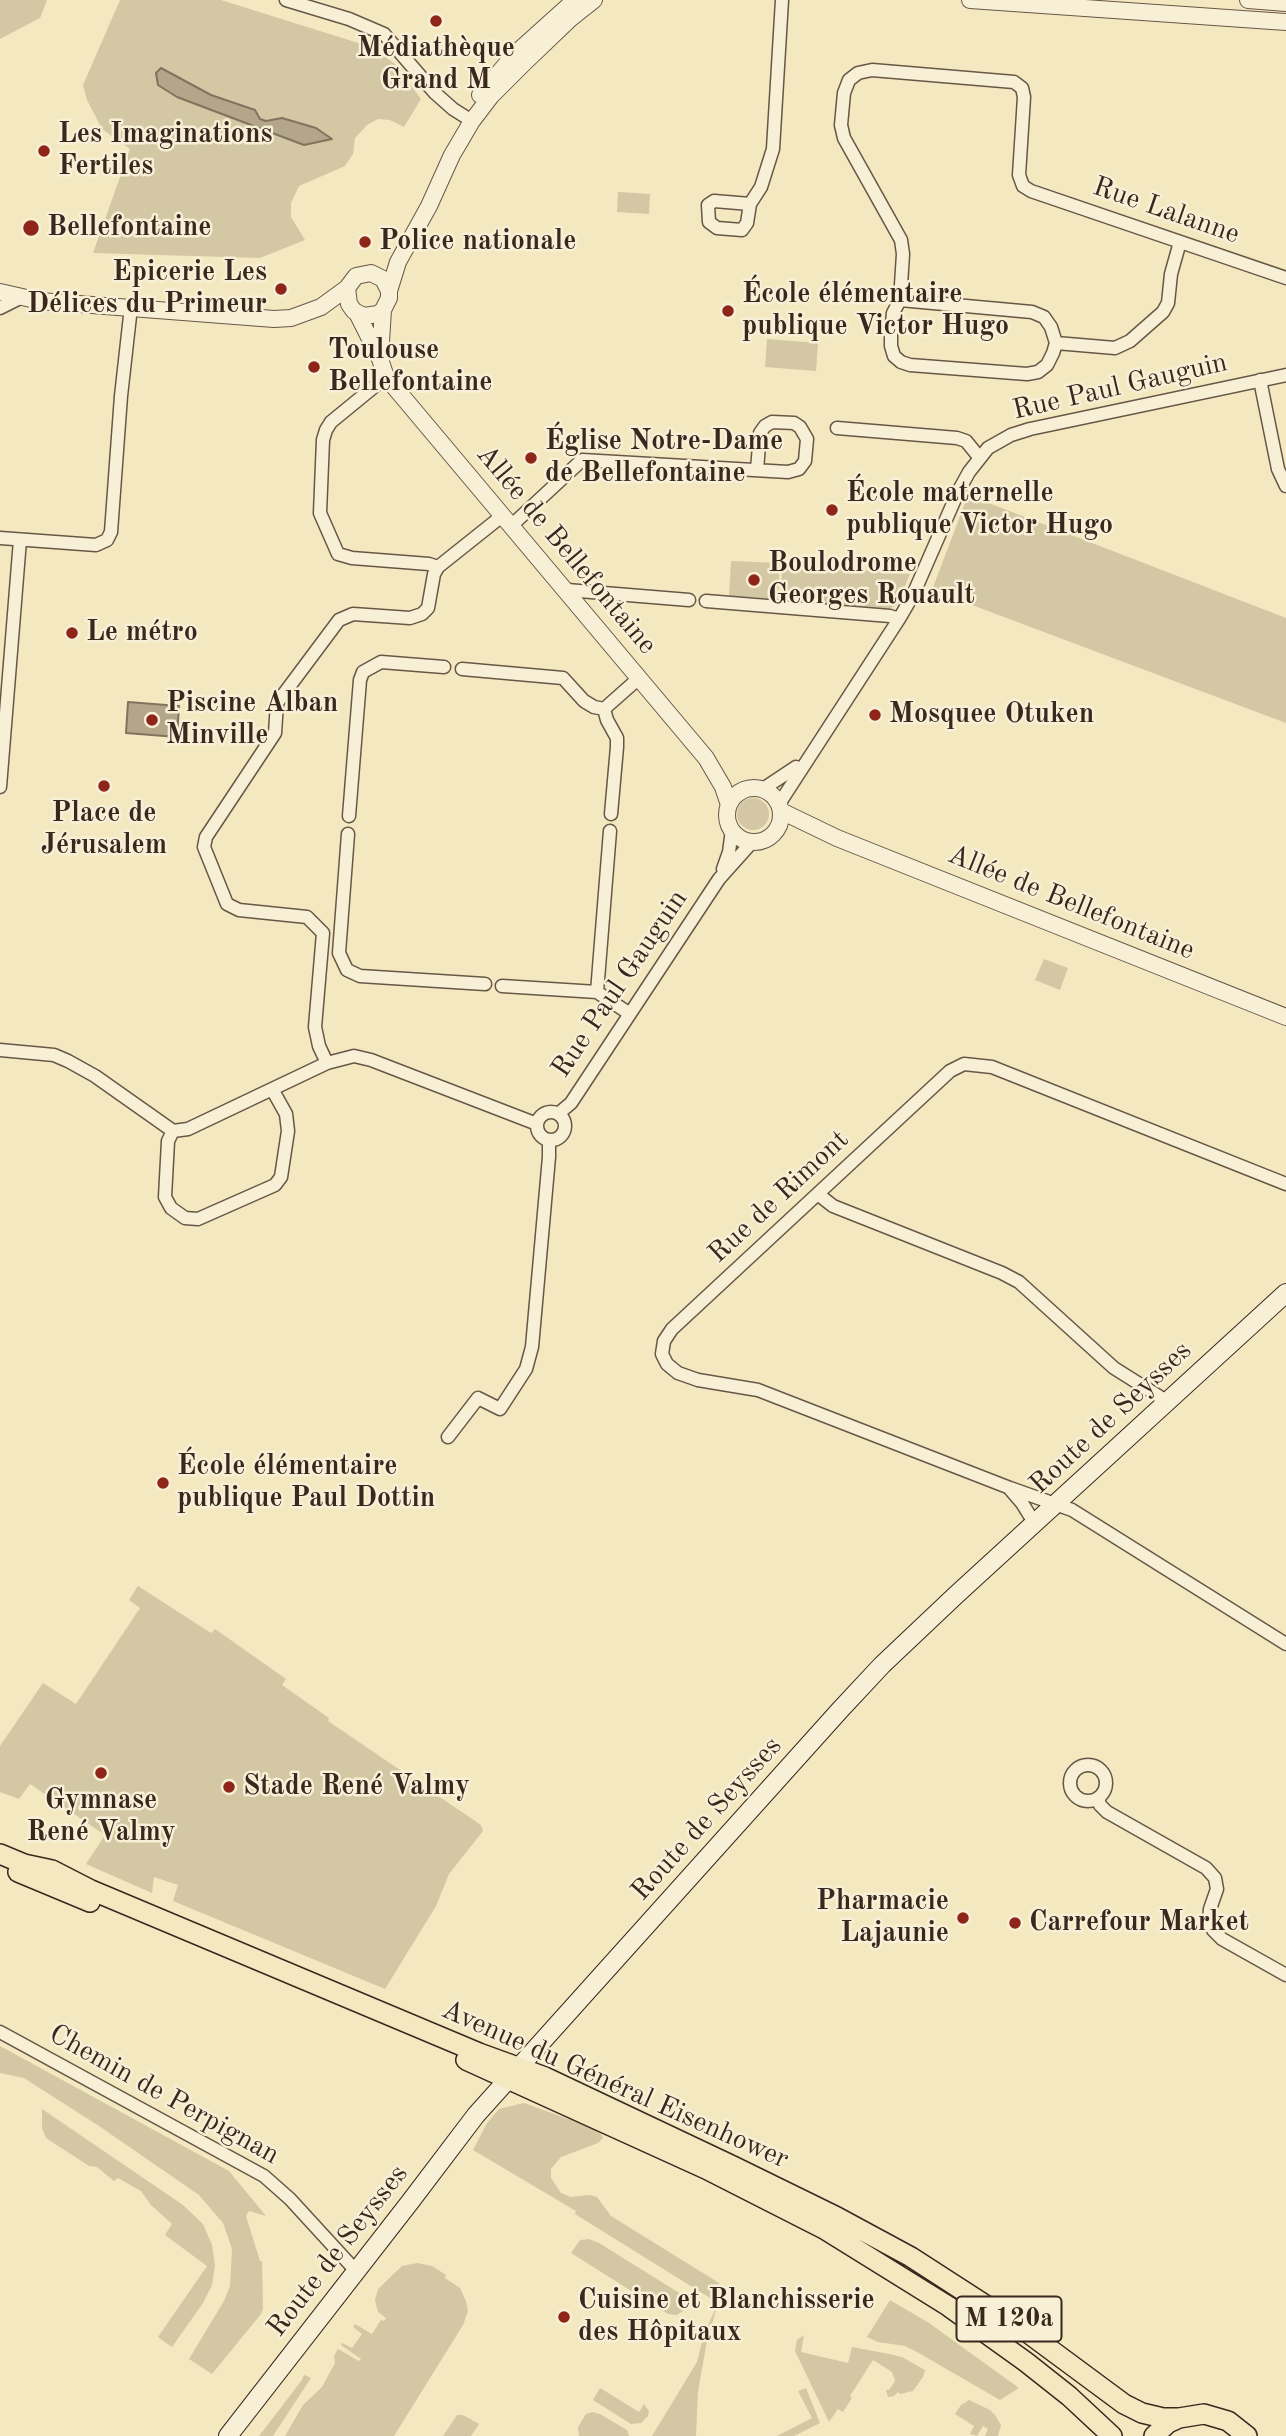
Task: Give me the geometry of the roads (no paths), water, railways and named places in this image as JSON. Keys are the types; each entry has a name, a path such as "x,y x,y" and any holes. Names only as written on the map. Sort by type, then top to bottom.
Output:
{"main road":[{"name":"Route de Seysses","path":"235,2431 475,2115 882,1665 1286,1293"},
{"name":"Avenue du Général Eisenhower","path":"0,1854 24,1864 52,1870 511,2073 824,2229 948,2306 1026,2362 1069,2396 1112,2436"},
{"name":"Avenue du Général Eisenhower","path":"0,1865 474,2064 556,2082 837,2217 911,2257 1024,2330 1124,2404 1142,2413 1163,2418 1204,2414 1216,2416 1228,2421 1247,2436"},
{"path":"1154,2436 1168,2423 1179,2418"}],"street":[{"path":"286,0 361,23 384,34 435,93 468,119"},
{"path":"0,292 20,298 274,319 290,318 321,307 347,288 356,276 371,273 393,257 487,84 514,55 575,0"},
{"path":"321,307 371,316 383,310 389,298 398,262 429,206 468,119 523,64 594,0"},
{"path":"750,204 761,187 772,149 782,0"},
{"path":"970,0 1286,22"},
{"path":"1248,0 1286,3"},
{"name":"Rue Lalanne","path":"901,300 901,240 844,138 841,125 844,93 849,80 858,73 872,70 1014,82 1022,88 1024,97 1018,175 1023,186 1286,278"},
{"path":"1056,343 1115,348 1130,341 1163,312 1168,303 1171,274 1180,242"},
{"path":"371,273 383,279 389,291"},
{"path":"347,288 347,300 356,312"},
{"path":"0,308 20,298"},
{"path":"901,300 1032,312 1044,317 1051,327 1056,343 1047,365 1038,372 1027,374 911,365 894,356 891,346 893,313 901,300"},
{"path":"0,538 96,545 107,540 111,531 131,307"},
{"name":"Allée de Bellefontaine","path":"380,359 383,310"},
{"name":"Allée de Bellefontaine","path":"356,312 386,377 706,758 723,787 729,805"},
{"name":"Rue Paul Gauguin","path":"780,807 810,755 913,595 957,492 979,457 999,441 1030,429 1286,375"},
{"path":"386,377 331,422 326,430 323,440 320,513 338,554 352,558 438,567"},
{"path":"1260,380 1278,469 1286,486"},
{"path":"327,1063 319,1046 315,1027 323,933 307,917 239,910 227,904 204,847 206,837 275,733 276,703 339,620 353,614 410,618 422,614 428,608 434,574 438,567 507,521 582,460 788,472 799,469 805,461 807,439 800,427 794,423 772,422 765,426 760,433 757,470"},
{"path":"837,428 957,438 966,441 979,457"},
{"path":"0,786 20,540"},
{"path":"567,590 689,600"},
{"path":"706,601 890,616 899,619"},
{"path":"349,816 360,680 363,671 381,662 444,667"},
{"path":"461,669 555,676 568,682 584,701 604,709"},
{"path":"604,709 639,678"},
{"path":"604,709 617,738 611,814"},
{"name":"Rue Paul Gauguin","path":"763,789 787,775 810,755"},
{"name":"Allée de Bellefontaine","path":"706,758 744,790"},
{"path":"763,789 772,795 780,807 777,829 770,836 753,841 745,840 732,830 727,814 729,805 738,793 744,790 763,789"},
{"name":"Allée de Bellefontaine","path":"780,807 837,838 1286,1017"},
{"name":"Allée de Bellefontaine","path":"777,829 837,838"},
{"name":"Rue Paul Gauguin","path":"719,879 729,852 732,830"},
{"path":"597,992 610,831"},
{"path":"348,834 339,953 347,970 360,976 485,984"},
{"name":"Rue Paul Gauguin","path":"558,1114 571,1102 719,879 753,841"},
{"path":"502,986 597,992 631,1014"},
{"path":"0,1050 54,1055 68,1061 95,1076 173,1131 188,1129 327,1063 354,1056 371,1060 537,1124"},
{"name":"Rue de Rimont","path":"1286,1184 992,1067 976,1063 964,1064 950,1071 672,1329 664,1341 662,1354 667,1364 678,1374 758,1390 1072,1510 1286,1644"},
{"path":"173,1131 169,1141 165,1196 171,1208 185,1218 198,1219 275,1185 281,1177 288,1130 286,1114 272,1089"},
{"path":"547,1112 558,1114 563,1117 566,1128 560,1138 549,1140 539,1135 538,1119 547,1112"},
{"path":"449,1437 478,1398 500,1409 526,1368 532,1347 550,1157 549,1140"},
{"path":"819,1195 833,1206 1019,1282 1114,1368 1168,1402"},
{"path":"1010,1488 1035,1524"},
{"path":"1098,1798 1100,1805 1107,1812 1206,1868 1215,1878 1217,1889 1210,1909 1209,1920 1213,1930 1222,1939 1286,1975"},
{"name":"Chemin de Perpignan","path":"0,2032 264,2176 290,2199 356,2271"}],"place":[{"name":"Médiathèque Grand M","path":"436,21"},
{"name":"Les Imaginations Fertiles","path":"44,151"},
{"name":"Bellefontaine","path":"31,228"},
{"name":"Police nationale","path":"365,242"},
{"name":"Epicerie Les Délices du Primeur","path":"281,289"},
{"name":"École élémentaire publique Victor Hugo","path":"728,311"},
{"name":"Toulouse Bellefontaine","path":"314,367"},
{"name":"Église Notre-Dame de Bellefontaine","path":"531,458"},
{"name":"École maternelle publique Victor Hugo","path":"832,510"},
{"name":"Boulodrome Georges Rouault","path":"754,580"},
{"name":"Le métro","path":"72,633"},
{"name":"Mosquee Otuken","path":"875,715"},
{"name":"Piscine Alban Minville","path":"152,720"},
{"name":"Place de Jérusalem","path":"104,786"},
{"name":"École élémentaire publique Paul Dottin","path":"163,1483"},
{"name":"Gymnase René Valmy","path":"101,1773"},
{"name":"Stade René Valmy","path":"229,1787"},
{"name":"Pharmacie Lajaunie","path":"963,1918"},
{"name":"Carrefour Market","path":"1015,1923"},
{"name":"Cuisine et Blanchisserie des Hôpitaux","path":"564,2317"}]}
